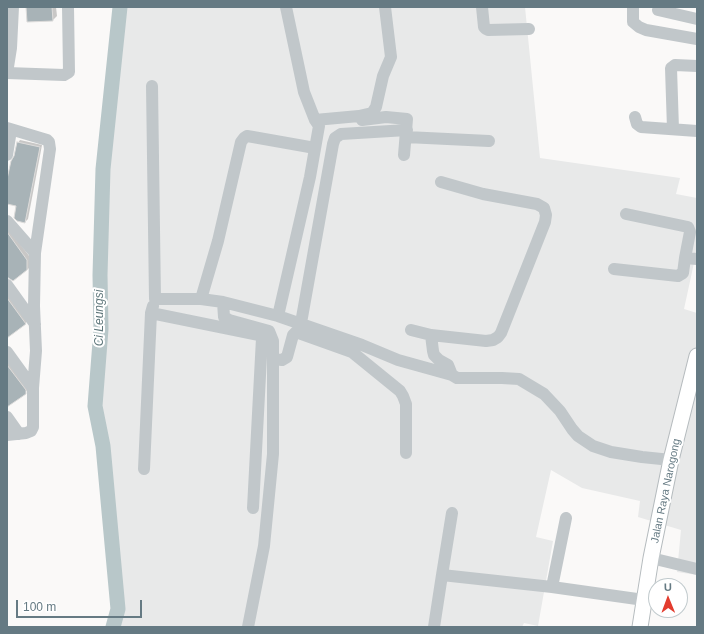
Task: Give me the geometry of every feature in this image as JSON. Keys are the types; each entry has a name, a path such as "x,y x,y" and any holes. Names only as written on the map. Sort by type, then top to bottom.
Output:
{"main road":[{"name":"Jalan Raya Narogong","path":"640,627 651,558 672,460 697,356"}],"street":[{"path":"13,7 11,48 7,73 64,75 69,72 68,7"},
{"path":"278,316 310,177 315,148 317,123 304,92 286,7"},
{"path":"317,123 372,113 376,107 383,76 392,57 385,7"},
{"path":"482,7 484,27 488,30 529,29"},
{"path":"633,7 634,22 639,27 646,30 697,39"},
{"path":"658,10 697,19"},
{"path":"673,128 671,68 675,65 697,66"},
{"path":"144,469 150,313 155,299 152,86"},
{"path":"317,123 386,117 406,118 404,155"},
{"path":"635,117 637,124 641,127 673,128 697,131"},
{"path":"7,155 9,129 50,142 35,253 36,351 33,388 33,427 29,432 13,434 7,417"},
{"path":"301,323 335,138 341,134 406,133 489,142"},
{"path":"201,299 218,241 241,142 244,138 247,136 315,148"},
{"path":"411,330 431,335 486,341 493,340 498,337 545,222 546,214 544,208 537,204 483,194 441,182"},
{"path":"614,269 678,276 682,273 691,259 690,232 688,227 626,214"},
{"path":"7,221 35,253"},
{"path":"7,285 35,324"},
{"path":"155,299 201,299 223,302 278,316 362,345 398,360 452,375 457,378 519,379 544,394 560,411 578,436 592,446 611,452 672,460"},
{"path":"223,302 224,317 229,320 269,331 273,341 273,454 264,546 248,627"},
{"path":"150,313 259,335 262,338 253,508"},
{"path":"274,359 282,360 287,357 293,335 296,332 352,352 400,391 403,396 406,404 406,453"},
{"path":"431,335 434,355 448,365 452,375"},
{"path":"7,352 33,388"},
{"path":"256,454 273,454"},
{"path":"434,627 452,513"},
{"path":"552,587 566,518"},
{"path":"651,558 697,568"},
{"path":"442,575 552,587 644,600"}],"shaded area":[{"path":"120,7 525,7 540,158 680,178 676,194 697,198 697,249 684,309 697,313 697,575 677,572 681,530 638,517 640,501 582,488 551,470 536,537 553,541 538,626 524,623 522,627 113,627 118,609 110,524 95,406 101,328 102,210 111,90"}],"building":[{"path":"26,7 52,7 53,21 27,22"},
{"path":"17,142 40,147 25,223 17,221 14,218 16,206 7,204 7,179"},
{"path":"7,232 27,260 27,270 13,281 7,277"},
{"path":"7,298 26,324 7,338"},
{"path":"7,365 26,390 26,394 7,407"}],"waterway":[{"name":"Ci Leungsi","path":"113,627 118,609 103,446 95,406 101,329 100,275 103,169 120,7"}]}
